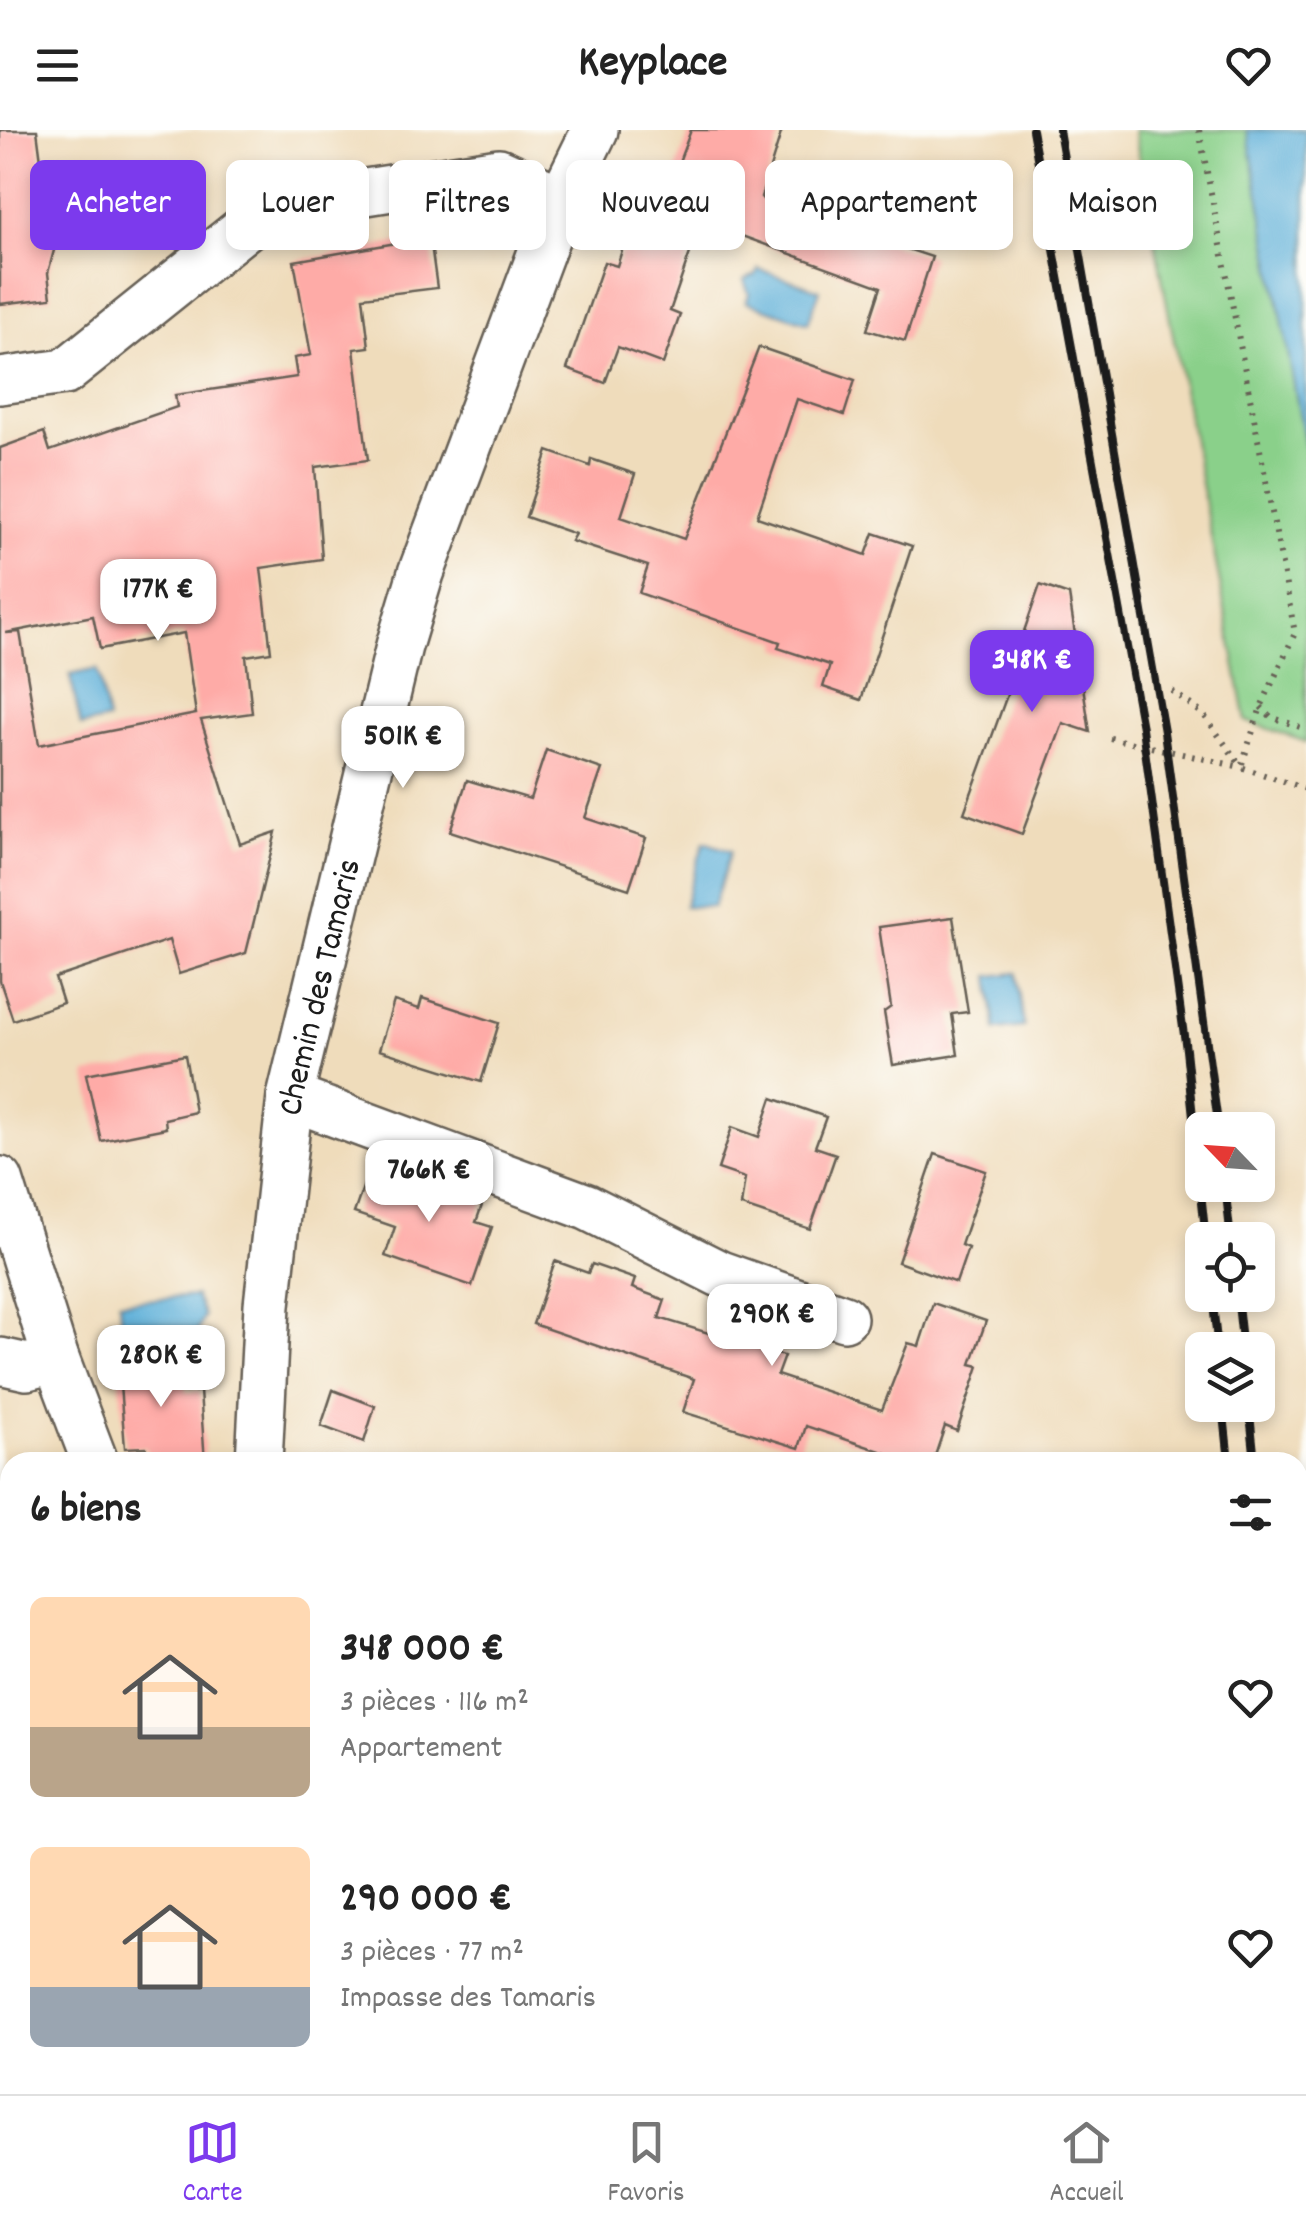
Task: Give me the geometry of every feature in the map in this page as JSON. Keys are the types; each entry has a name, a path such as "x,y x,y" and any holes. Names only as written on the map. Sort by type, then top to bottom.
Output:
{"street":[{"name":"Chemin des Tamaris","path":"260,1452 267,1305 290,1097 421,572 561,199 595,130"},
{"path":"0,381 65,372 270,207 499,172 561,199"},
{"path":"290,1097 587,1207 720,1274 844,1318"},
{"path":"0,1180 56,1359 91,1452"},
{"path":"0,1360 27,1367 56,1359"}],"path":[{"path":"1199,130 1295,633 1241,767"},
{"path":"1172,691 1204,714 1241,767"},
{"path":"1262,707 1271,717 1306,730"},
{"path":"1110,738 1241,767 1306,789"}],"green space":[{"path":"1134,130 1306,130 1306,742 1246,721 1157,250 1193,250 1193,160 1140,160"}],"water":[{"path":"1247,130 1306,130 1306,450"},
{"path":"758,269 820,290 808,323 746,302 749,294 744,280 756,275"},
{"path":"97,669 108,720 81,726 70,675"},
{"path":"704,842 731,851 713,907 684,906"},
{"path":"1017,973 1024,1027 996,1030 990,976"},
{"path":"195,1296 204,1316 197,1332 122,1338 119,1302"}],"building":[{"path":"0,130 37,130 41,160 30,160 30,250 54,250 48,273 51,298 0,304"},
{"path":"691,130 782,130 773,160 765,160 761,197 765,202 765,244 745,237 745,160 680,160"},
{"path":"389,244 389,250 432,250 437,288 363,297 369,347 354,349 368,460 315,467 322,559 261,568 271,652 246,656 252,713 201,720 240,844 276,832 246,953 179,974 169,940 55,978 63,1003 13,1020 0,981 0,448 44,432 50,451 177,407 175,395 297,377 294,358 311,355 294,261","holes":["93,616 100,649 184,633 196,714 39,745 20,632 6,633"]},
{"path":"622,250 691,250 670,311 680,315 663,364 618,347 605,383 567,369 604,262 617,266"},
{"path":"780,250 910,250 932,257 905,341 867,330 881,287"},
{"path":"759,347 855,380 844,415 797,399 757,517 866,555 874,533 912,546 861,700 823,687 830,665 778,648 780,642 639,593 648,566 571,541 575,534 526,517 548,451 590,466 591,459 635,474 621,517 684,539"},
{"path":"1040,585 1069,595 1090,732 1063,723 1022,834 964,813 1018,665 1013,663"},
{"path":"546,750 602,769 585,818 646,838 629,889 450,831 467,780 530,799"},
{"path":"953,917 968,1012 952,1014 958,1055 893,1065 884,1012 891,1007 879,927"},
{"path":"422,998 499,1023 481,1082 379,1050 394,1001 419,1009"},
{"path":"185,1055 195,1112 165,1119 166,1128 101,1141 86,1074"},
{"path":"772,1098 826,1117 815,1147 836,1154 810,1229 741,1206 745,1178 718,1169 732,1127 759,1137"},
{"path":"935,1154 986,1171 961,1245 968,1248 956,1283 898,1262"},
{"path":"369,1170 429,1191 434,1178 485,1197 476,1222 492,1227 472,1286 385,1256 395,1227 354,1213"},
{"path":"555,1261 588,1273 592,1264 635,1279 632,1288 665,1300 659,1318 784,1356 777,1375 882,1410 908,1343 919,1346 933,1303 986,1321 971,1364 979,1366 957,1431 945,1426 936,1452 883,1452 806,1426 799,1448 683,1412 694,1379 533,1324"},
{"path":"183,1354 186,1392 200,1391 204,1452 125,1448 118,1360"},
{"path":"333,1390 375,1406 364,1442 321,1426"}],"railway":[{"path":"1032,130 1142,728 1186,1050 1204,1222"},
{"path":"1059,130 1164,732 1217,1112"},
{"path":"1227,1202 1229,1222"},
{"path":"1214,1312 1216,1332"},
{"path":"1239,1312 1241,1332"},
{"path":"1225,1422 1228,1452"},
{"path":"1251,1422 1254,1452"}]}
